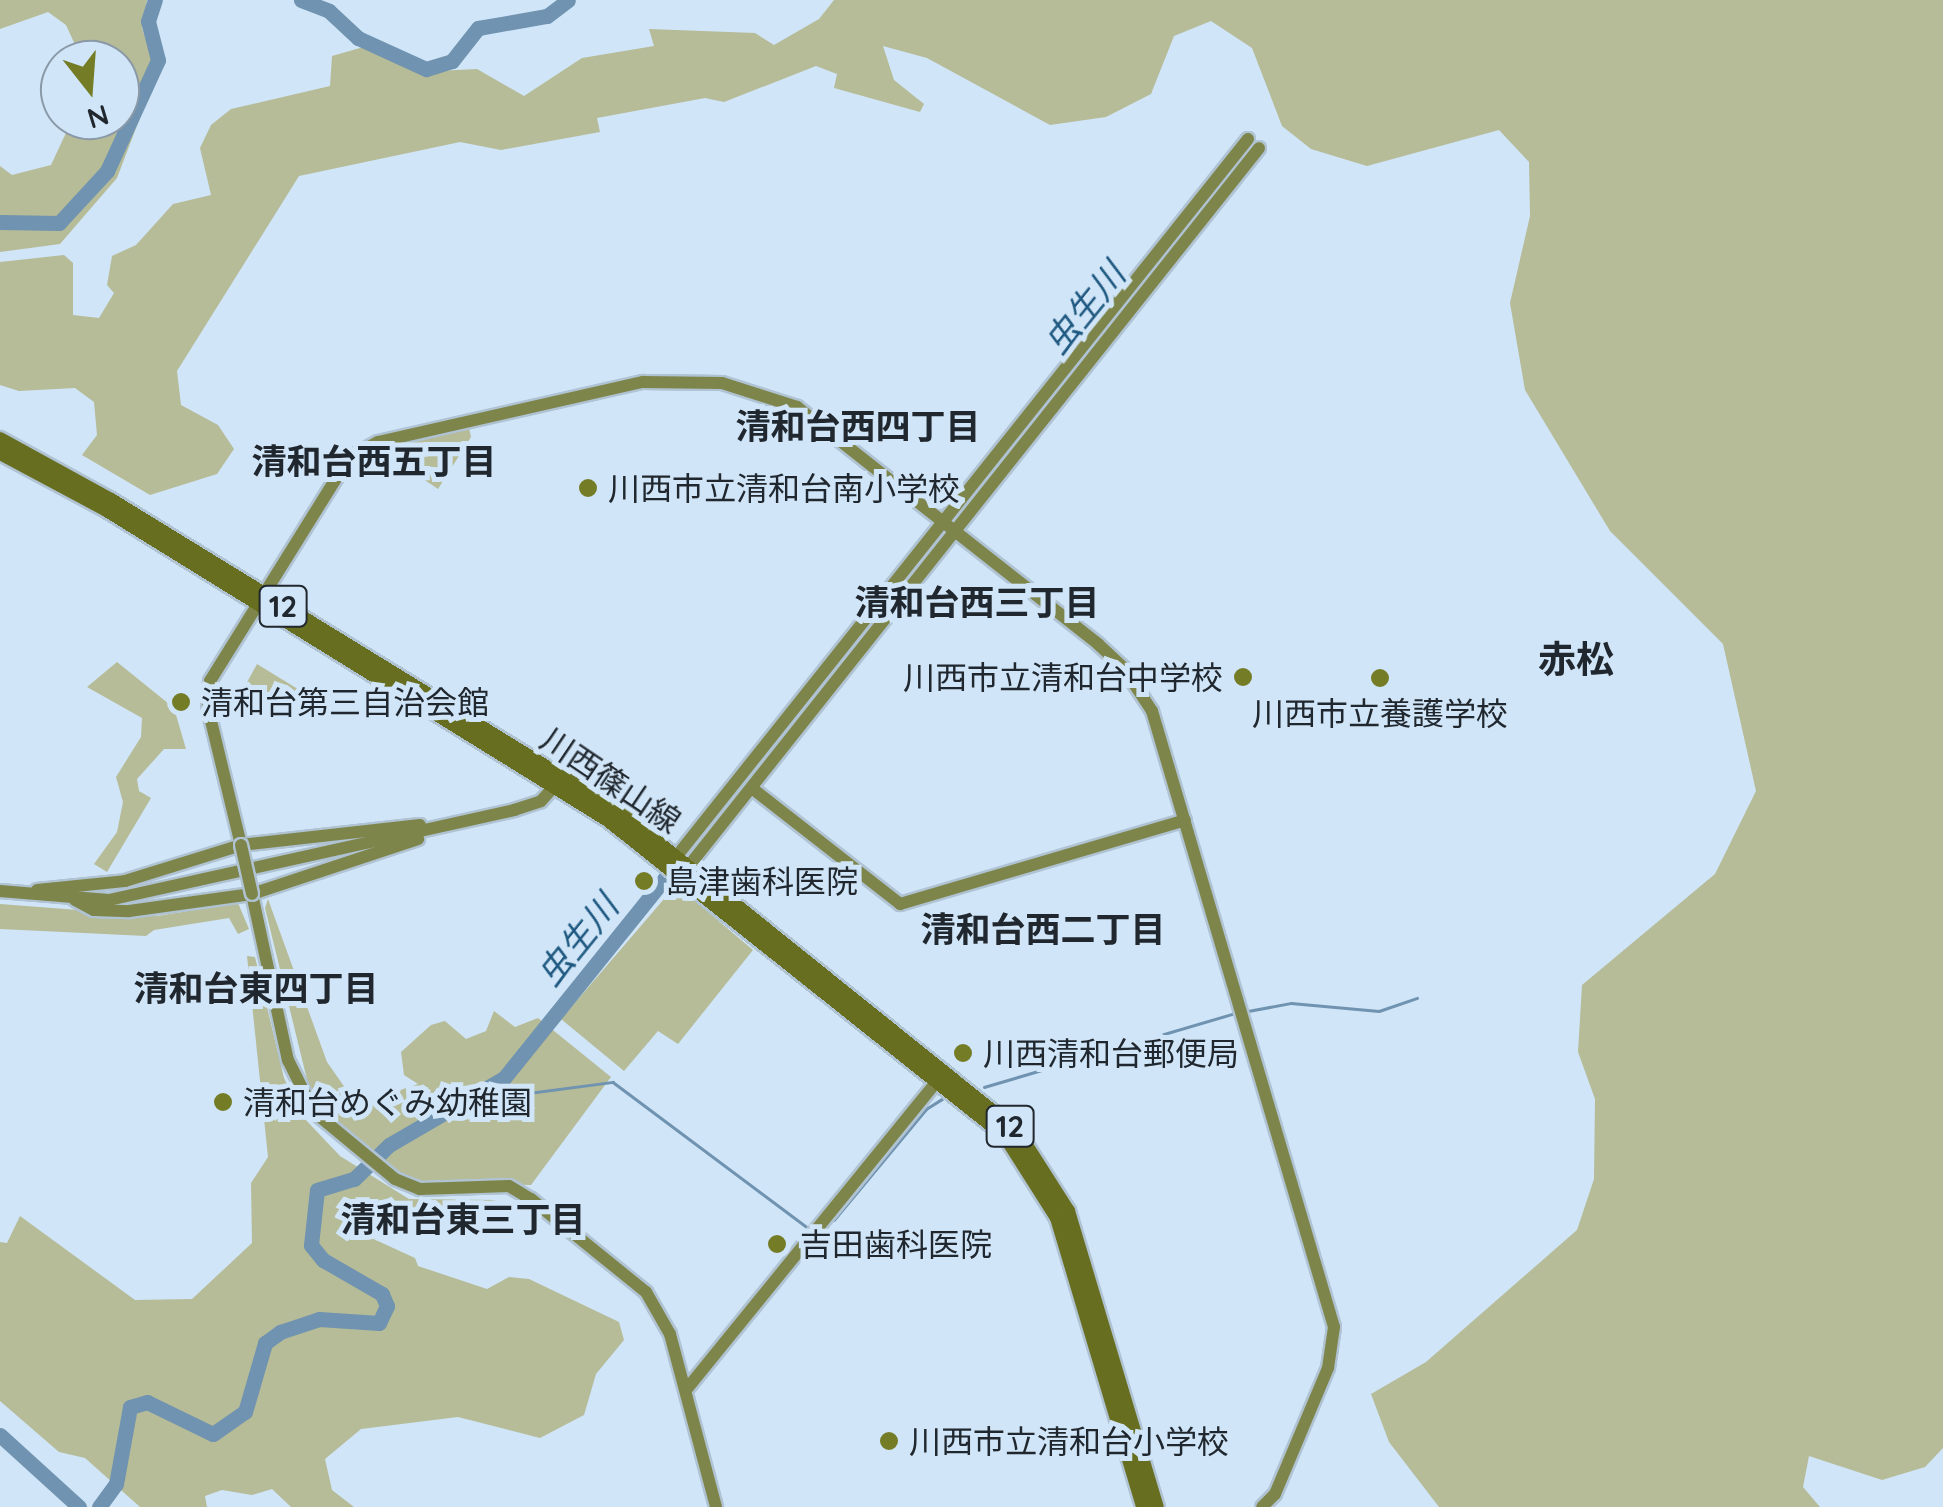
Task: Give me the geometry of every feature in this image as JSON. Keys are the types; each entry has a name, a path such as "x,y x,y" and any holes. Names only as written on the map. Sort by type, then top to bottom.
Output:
{"main road":[{"name":"川西篠山線","path":"0,439 558,783 678,867 940,1077 1017,1132 1057,1187 1156,1507"},
{"name":"川西篠山線","path":"0,453 258,597"},
{"name":"川西篠山線","path":"940,1077 1004,1136 1044,1190 1068,1248 1143,1507"}],"street":[{"path":"1254,143 958,532 753,789 678,867 943,520 1254,143"},
{"path":"716,1507 670,1334 646,1292 532,1198 509,1186 420,1189 394,1179 314,1112 288,1060 208,709 210,681 258,597 340,471 361,449 643,382 722,384 797,407 1123,667 1152,711 1334,1327 1328,1368 1275,1494 1262,1507"},
{"path":"6,892 110,900 457,823 541,801 558,783"},
{"path":"753,789 900,904 1185,820"},
{"path":"6,892 125,880 240,845 457,823"},
{"path":"73,899 94,910 129,911 252,894 457,823"},
{"path":"686,1390 940,1077"}],"green space":[{"path":"0,0 147,0 142,28 157,73 140,118 140,40 73,40 66,25 48,12 0,29"},
{"path":"834,0 1943,0 1943,1448 1925,1467 1882,1480 1809,1456 1803,1487 1820,1507 1439,1507 1389,1442 1371,1394 1426,1362 1577,1230 1594,1179 1595,1099 1578,1052 1582,985 1715,874 1756,791 1723,644 1610,531 1525,390 1510,303 1530,216 1529,162 1499,130 1367,166 1311,149 1282,126 1252,48 1211,21 1174,36 1151,94 1106,117 1050,125 927,58 883,46 894,80 924,104 920,112 834,88 837,74 816,66 724,102 705,98 597,118 600,132 501,150 460,142 299,176 177,371 181,405 218,425 234,449 217,474 150,495 82,455 97,435 94,402 75,388 19,391 0,385 0,262 64,255 73,263 73,315 99,318 114,293 107,285 112,256 136,245 173,204 211,195 200,148 211,125 231,109 330,86 332,56 367,46 418,72 477,69 524,96 582,58 654,46 649,29 755,33 774,45 819,19"},
{"path":"63,140 131,140 117,178 60,244 0,252 0,166 12,175 51,165"},
{"path":"467,419 471,437 438,489 379,449 378,442"},
{"path":"117,662 174,708 186,749 164,749 137,779 139,791 151,798 107,872 94,864 117,832 123,802 116,777 141,737 142,718 87,687"},
{"path":"257,664 319,702 246,714 245,686"},
{"path":"676,885 753,950 678,1044 658,1031 624,1071 561,1019"},
{"path":"268,899 327,1062 357,1105 418,1084 404,1075 401,1052 431,1025 445,1021 466,1039 486,1031 494,1011 515,1027 538,1018 611,1077 531,1185 413,1183 312,1100 265,908"},
{"path":"238,903 249,929 238,934 229,918 154,930 146,936 0,929 0,904 157,916"},
{"path":"247,956 255,957 284,1078 304,1118 340,1156 409,1199 497,1200 417,1213 384,1203 356,1231 415,1258 418,1266 487,1289 509,1277 529,1279 619,1322 624,1340 596,1374 584,1415 540,1438 458,1417 361,1429 325,1459 332,1490 354,1507 291,1507 272,1489 252,1495 222,1490 205,1496 207,1507 140,1507 85,1458 59,1452 0,1401 0,1242 7,1243 20,1216 135,1300 192,1299 252,1243 251,1183 268,1157"}],"waterway":[{"path":"0,222 59,223 107,171 158,60 148,21 155,0"},
{"path":"301,0 329,11 358,38 426,69 452,61 478,28 547,16 568,0"},
{"name":"虫生川","path":"99,1507 116,1484 130,1407 147,1402 213,1434 245,1412 265,1343 280,1332 319,1319 379,1323 387,1306 382,1294 323,1260 311,1245 317,1190 354,1179 389,1145 504,1078 1160,263"},
{"path":"1248,1011 1291,1003 1379,1011 1417,998"},
{"path":"984,1087 1235,1013"},
{"path":"468,1101 613,1082 807,1227"},
{"path":"834,1220 926,1109 942,1099"},
{"path":"0,1435 79,1507"}],"place":[{"name":"川西市立清和台南小学校","path":"588,488"},
{"name":"川西市立清和台中学校","path":"1243,677"},
{"name":"川西市立養護学校","path":"1380,678"},
{"name":"清和台第三自治会館","path":"181,702"},
{"name":"島津歯科医院","path":"644,881"},
{"name":"川西清和台郵便局","path":"963,1053"},
{"name":"清和台めぐみ幼稚園","path":"223,1102"},
{"name":"吉田歯科医院","path":"777,1244"},
{"name":"川西市立清和台小学校","path":"889,1441"}],"district":[{"name":"清和台西四丁目","path":"858,426"},
{"name":"清和台西五丁目","path":"374,461"},
{"name":"清和台西三丁目","path":"977,602"},
{"name":"赤松","path":"1576,660"},
{"name":"清和台西二丁目","path":"1043,929"},
{"name":"清和台東四丁目","path":"256,988"},
{"name":"清和台東三丁目","path":"463,1219"}]}
